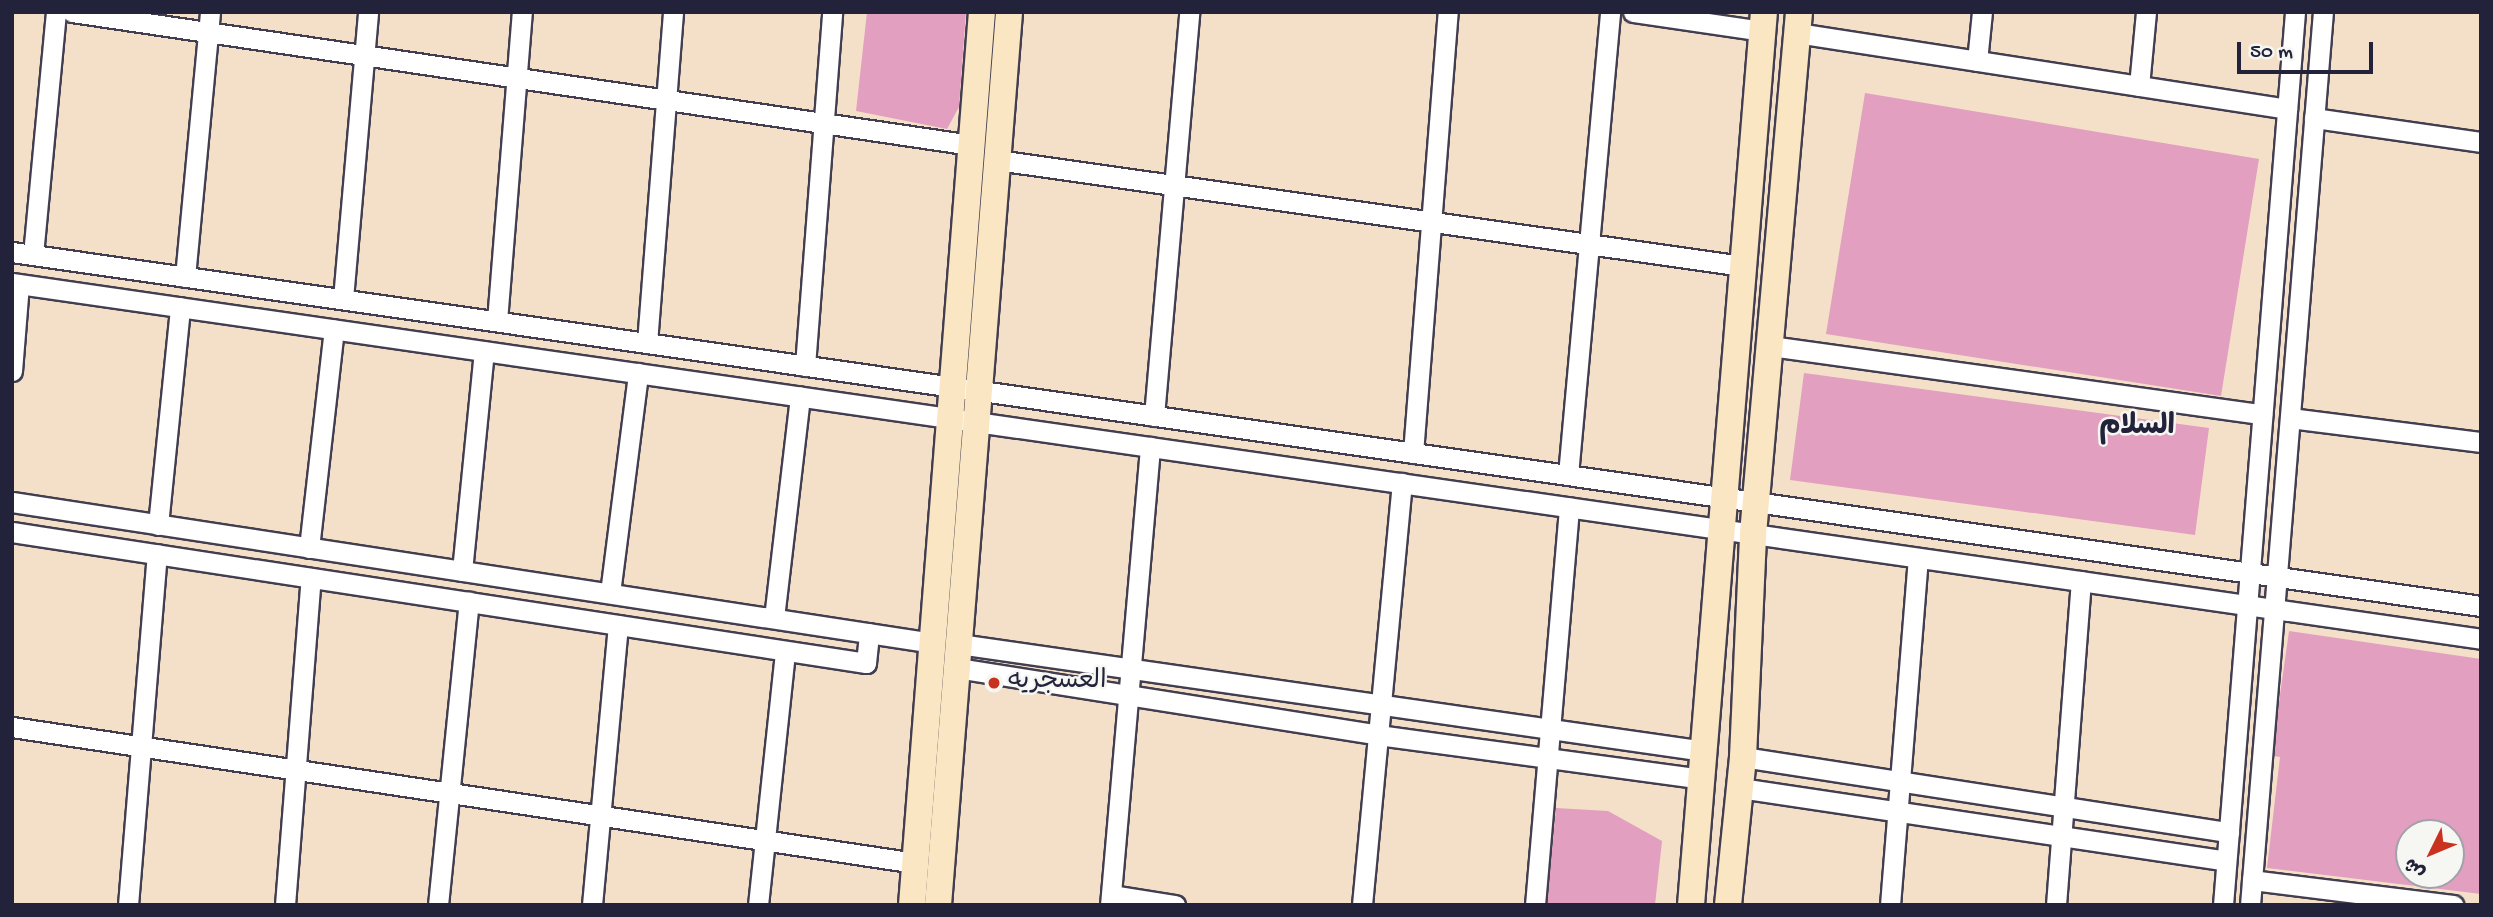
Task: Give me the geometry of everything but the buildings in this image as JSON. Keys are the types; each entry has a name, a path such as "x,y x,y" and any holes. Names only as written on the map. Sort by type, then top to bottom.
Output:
{"main road":[{"path":"938,905 949,652 950,418 982,12"},
{"path":"912,905 915,863 949,652 976,422 1009,12"},
{"path":"1691,905 1764,22"},
{"path":"1728,905 1743,757 1753,534 1798,23"}],"street":[{"path":"33,255 56,12"},
{"path":"72,12 972,145"},
{"path":"185,277 210,12"},
{"path":"343,299 369,12"},
{"path":"497,321 522,12"},
{"path":"647,343 673,12"},
{"path":"805,366 832,12"},
{"path":"1154,416 1189,12"},
{"path":"1413,453 1448,12"},
{"path":"1568,475 1610,12"},
{"path":"1633,12 1764,22"},
{"path":"1977,61 1982,12"},
{"path":"2139,86 2146,12"},
{"path":"2223,905 2295,12"},
{"path":"2250,905 2323,12"},
{"path":"1798,23 1977,61 2287,109"},
{"path":"2314,118 2481,142"},
{"path":"998,160 1743,266"},
{"path":"12,252 2481,606"},
{"path":"12,370 16,283 2481,639"},
{"path":"158,524 180,307"},
{"path":"309,548 334,329"},
{"path":"1770,346 2262,414"},
{"path":"463,571 484,351"},
{"path":"610,593 638,373"},
{"path":"774,618 800,397"},
{"path":"2290,418 2481,442"},
{"path":"1150,447 1110,900 1175,905"},
{"path":"1362,905 1402,484"},
{"path":"12,502 869,633 1128,696 1378,736 1702,779"},
{"path":"1535,905 1569,508"},
{"path":"12,533 866,663 869,633"},
{"path":"128,905 157,554"},
{"path":"1890,905 1918,558"},
{"path":"285,905 311,578"},
{"path":"2056,905 2081,581"},
{"path":"438,905 469,602"},
{"path":"592,905 618,625"},
{"path":"758,905 785,651"},
{"path":"949,652 1131,669 1704,751"},
{"path":"12,727 915,863"},
{"path":"1743,757 2228,832"},
{"path":"1740,788 2226,861"},
{"path":"2252,880 2453,905"}],"place":[{"name":"العسجريه","path":"994,683"}],"district":[{"name":"السلام","path":"2137,428"}]}
